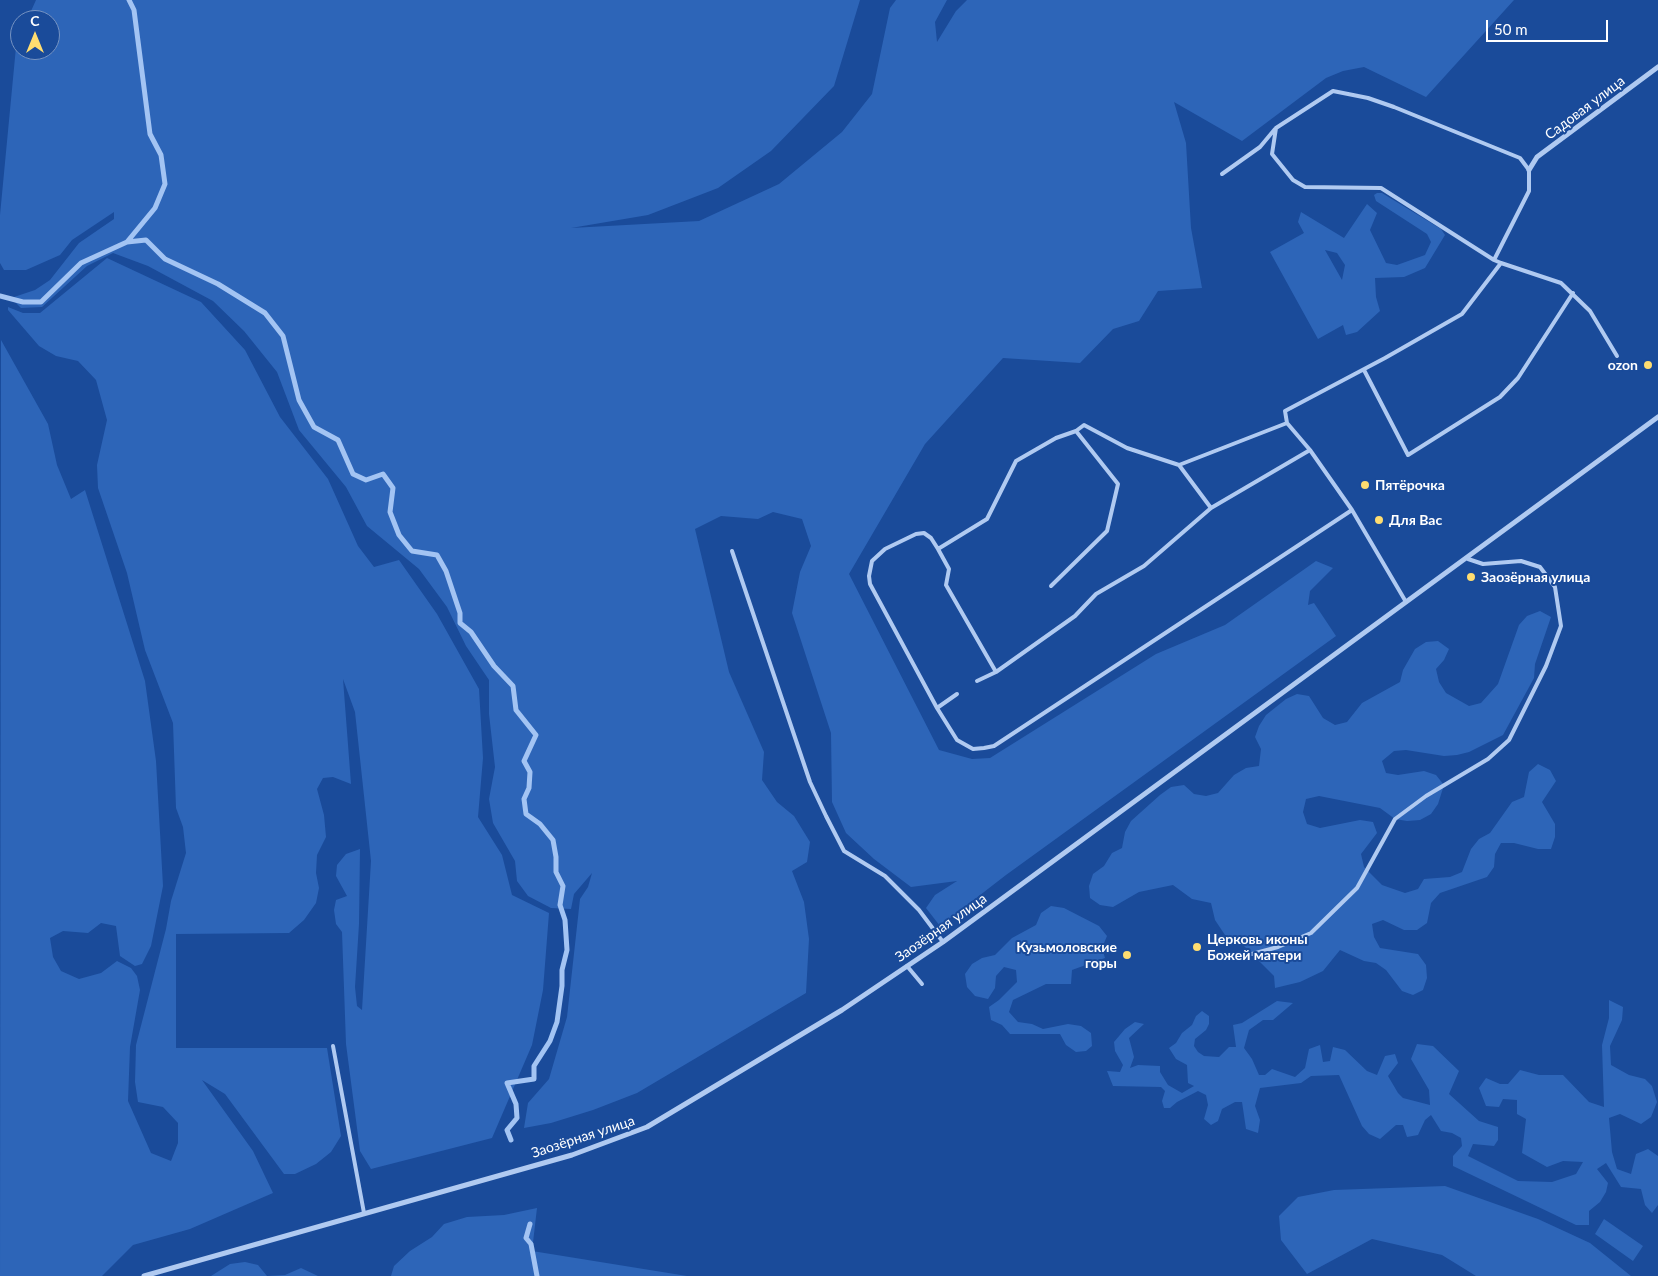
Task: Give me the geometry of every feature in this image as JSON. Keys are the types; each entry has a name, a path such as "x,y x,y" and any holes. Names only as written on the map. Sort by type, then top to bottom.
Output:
{"street":[{"name":"Садовая улица","path":"1529,170 1538,157 1658,67"},
{"name":"Заозёрная улица","path":"144,1276 572,1154 647,1127 842,1010 943,942 1406,602 1468,559 1658,417"}],"lane":[{"path":"1222,174 1260,147 1276,128 1334,91 1368,98 1520,158 1529,170 1529,191 1494,260"},
{"path":"1276,128 1272,154 1293,180 1304,187 1381,188 1494,260 1561,283 1590,311 1617,356"},
{"path":"1406,602 1352,510 1310,450 1288,424 1285,411 1364,370 1462,314 1501,263"},
{"path":"1364,370 1408,455 1500,398 1518,378 1573,293"},
{"path":"1179,464 1288,424"},
{"path":"938,548 987,519 1016,461 1056,438 1076,431 1084,425 1127,448 1179,464 1211,508"},
{"path":"1051,586 1107,531 1118,484 1076,431"},
{"path":"977,682 996,672 1075,616 1096,594 1144,566 1211,508 1310,450"},
{"path":"996,672 946,585 949,569 931,538 924,533 916,534 885,549 872,561 869,576 870,584 937,708 957,740 965,746 974,748 994,746 1352,510"},
{"path":"732,551 810,782 844,851 885,876 919,910 943,942"},
{"path":"1252,954 1278,947 1311,933 1357,888 1395,818 1426,796 1488,759 1509,740 1513,733 1546,666 1560,626 1556,587 1540,567 1521,561 1483,564 1468,559"},
{"path":"937,708 957,694"},
{"path":"907,966 922,984"},
{"path":"333,1046 364,1213"}],"shaded area":[{"path":"36,0 860,0 834,86 771,151 718,188 648,215 571,228 699,221 779,184 842,132 872,94 890,8 896,0 947,0 935,22 937,42 956,11 967,0 1514,0 1426,97 1364,67 1343,71 1326,78 1242,141 1174,102 1186,143 1191,228 1202,288 1158,291 1139,321 1113,329 1080,363 1003,358 925,444 849,574 939,750 972,759 990,758 1156,654 1225,625 1316,561 1333,568 1310,591 1308,605 1314,603 1336,636 1006,875 940,926 926,908 935,895 957,881 911,887 874,859 846,833 832,802 831,733 792,613 800,572 811,546 802,519 773,512 758,519 721,516 695,529 729,672 764,752 762,780 777,802 794,816 810,842 807,862 792,871 804,902 809,939 806,993 637,1093 593,1110 551,1123 524,1128 528,1103 549,1079 567,1017 580,899 588,887 592,873 574,894 571,909 551,908 528,896 517,881 515,861 493,823 489,799 495,767 489,714 489,680 466,646 447,607 419,569 367,526 346,487 299,430 277,372 244,331 213,301 148,266 113,253 87,266 42,307 21,308 11,298 35,290 50,280 79,243 114,219 114,212 72,240 60,255 26,270 4,270 0,263 0,215 15,60 60,60 60,10 32,10"},
{"path":"1382,193 1441,229 1445,235 1425,268 1404,277 1375,278 1376,297 1380,311 1357,332 1346,335 1343,325 1318,339 1270,252 1304,233 1298,222 1301,212 1344,238 1367,204 1377,213 1370,230 1386,263 1397,265 1425,255 1431,242 1427,234 1376,201 1374,195","holes":["1325,250 1337,253 1345,265 1342,280"]},
{"path":"107,258 201,302 245,350 280,417 328,479 358,546 374,567 399,560 437,614 479,689 483,758 478,817 502,855 512,895 549,913 543,990 532,1045 492,1138 371,1169 360,1151 346,1044 342,932 336,924 334,910 336,900 347,896 336,876 337,865 346,854 360,849 359,924 355,987 357,1006 362,1010 371,861 355,712 343,679 351,784 333,777 323,778 317,789 324,815 326,837 317,855 316,873 319,888 316,903 304,920 289,933 176,934 176,1048 327,1048 341,1136 331,1152 316,1164 295,1174 284,1174 225,1094 202,1080 253,1151 273,1193 190,1229 133,1245 102,1276 0,1276 1,340 48,424 57,465 71,499 85,490 145,681 156,761 163,886 151,946 142,964 135,966 120,956 116,926 101,923 88,933 63,931 50,938 53,957 61,971 79,979 101,973 117,961 131,968 137,976 140,990 130,1047 128,1101 151,1153 171,1161 178,1143 178,1123 163,1107 138,1102 135,1082 136,1045 166,929 171,901 186,853 183,827 176,808 173,723 145,650 127,573 98,488 97,465 107,420 96,380 78,361 56,356 39,346 8,310 8,307 23,313 40,313"},
{"path":"1540,611 1551,617 1535,664 1534,678 1503,735 1469,752 1457,755 1444,756 1406,750 1394,751 1382,761 1386,773 1398,775 1424,771 1436,775 1444,785 1438,804 1431,814 1420,820 1407,821 1395,819 1380,808 1319,796 1306,799 1303,812 1307,824 1320,828 1360,820 1373,822 1377,833 1361,854 1364,867 1382,885 1405,893 1418,889 1424,879 1450,877 1462,872 1471,849 1479,839 1490,833 1512,802 1524,797 1529,772 1538,764 1550,770 1556,781 1542,802 1555,824 1555,837 1551,849 1538,849 1514,843 1501,843 1495,854 1494,867 1487,877 1440,893 1431,903 1427,923 1417,930 1404,930 1383,920 1372,924 1374,937 1380,948 1418,954 1426,965 1427,978 1423,990 1413,995 1402,991 1386,970 1376,963 1364,961 1340,950 1323,971 1300,982 1275,988 1274,976 1244,946 1225,935 1215,920 1211,903 1192,899 1173,885 1139,892 1113,907 1100,905 1090,898 1089,886 1093,874 1104,866 1112,853 1122,848 1125,832 1131,821 1160,795 1171,787 1184,785 1194,794 1206,796 1218,793 1234,775 1246,768 1259,766 1261,749 1255,737 1259,726 1266,715 1286,699 1297,694 1309,696 1323,718 1335,725 1347,722 1362,703 1400,682 1403,670 1415,649 1426,642 1438,641 1449,649 1444,660 1436,669 1439,682 1446,693 1469,706 1481,703 1498,684 1519,625 1527,616"},
{"path":"1051,906 1064,908 1099,926 1107,936 1102,948 1105,958 1072,970 1071,984 1046,984 1013,1000 1009,1012 1018,1022 1032,1024 1043,1029 1068,1024 1081,1026 1091,1033 1092,1046 1086,1051 1076,1052 1066,1045 1060,1034 1010,1034 1002,1025 991,1020 989,1007 1017,982 1016,970 1004,967 996,976 995,988 988,999 975,996 967,987 965,974 972,964 982,958 995,955 1012,938 1036,925 1041,913"},
{"path":"1609,1000 1623,1007 1622,1020 1610,1046 1611,1065 1629,1075 1645,1079 1652,1086 1657,1102 1651,1117 1641,1124 1620,1114 1609,1118 1612,1152 1617,1169 1631,1174 1636,1154 1648,1149 1658,1156 1658,1205 1652,1213 1645,1205 1641,1189 1621,1187 1606,1163 1597,1169 1608,1183 1606,1192 1600,1202 1589,1211 1589,1225 1576,1225 1453,1166 1453,1156 1462,1146 1461,1138 1452,1133 1441,1131 1431,1115 1425,1120 1418,1135 1407,1137 1403,1125 1396,1125 1380,1139 1369,1134 1362,1126 1339,1075 1311,1076 1301,1083 1260,1088 1255,1106 1260,1120 1258,1133 1246,1129 1242,1102 1235,1102 1222,1109 1218,1121 1211,1125 1204,1119 1208,1105 1206,1095 1198,1091 1170,1108 1164,1108 1162,1101 1165,1091 1161,1087 1113,1086 1107,1071 1120,1072 1123,1065 1115,1051 1114,1042 1125,1029 1135,1022 1144,1024 1129,1038 1134,1057 1130,1068 1138,1065 1160,1066 1160,1072 1168,1085 1182,1093 1194,1086 1188,1083 1187,1065 1176,1059 1169,1048 1176,1043 1182,1033 1192,1025 1196,1016 1202,1011 1209,1016 1209,1024 1206,1030 1195,1039 1194,1046 1204,1056 1219,1057 1229,1047 1236,1047 1233,1025 1242,1023 1277,1001 1293,1003 1273,1020 1263,1020 1249,1030 1244,1048 1252,1059 1259,1075 1265,1075 1272,1069 1295,1077 1305,1068 1309,1049 1320,1045 1323,1062 1330,1061 1333,1047 1345,1050 1367,1071 1377,1075 1385,1056 1395,1054 1398,1063 1388,1076 1398,1093 1403,1098 1430,1105 1429,1090 1411,1059 1417,1044 1433,1046 1459,1071 1449,1094 1479,1121 1498,1127 1498,1140 1494,1146 1473,1144 1468,1156 1518,1181 1552,1182 1576,1174 1583,1162 1563,1161 1547,1167 1522,1153 1526,1119 1517,1114 1517,1100 1503,1099 1499,1107 1486,1106 1479,1088 1486,1078 1500,1084 1508,1084 1520,1070 1539,1075 1563,1075 1589,1102 1604,1107 1602,1045 1609,1018"},
{"path":"1445,1186 1538,1219 1590,1243 1631,1276 1476,1276 1442,1255 1372,1239 1307,1274 1281,1240 1279,1216 1298,1197 1334,1190"},
{"path":"537,1208 532,1251 687,1276 391,1276 394,1266 410,1251 432,1237 444,1224 467,1217 504,1215"},
{"path":"1604,1219 1643,1246 1633,1261 1595,1234"},
{"path":"245,1262 258,1265 267,1276 211,1276 230,1264"},
{"path":"301,1268 318,1276 267,1276 285,1275"}],"waterway":[{"path":"127,242 155,208 165,184 161,155 150,134 134,10 129,0"},
{"path":"0,296 23,302 41,302 81,263 127,242 146,240 165,259 218,284 265,313 283,336 299,400 314,427 338,440 353,474 366,480 383,474 393,488 390,512 399,535 412,551 437,555 446,571 460,613 460,623 471,632 494,666 513,686 516,710 536,735 524,761 530,772 529,788 524,799 526,814 540,824 553,840 556,872 563,886 560,905 565,920 567,950 562,970 562,986 557,1022 550,1041 534,1066 534,1079 507,1083 516,1104 517,1118 507,1130 511,1140"},
{"path":"530,1224 526,1238 531,1244 537,1276"}],"place":[{"name":"ozon","path":"1648,365"},
{"name":"Пятёрочка","path":"1365,485"},
{"name":"Для Вас","path":"1379,520"},
{"name":"Заозёрная улица","path":"1471,577"},
{"name":"Церковь иконы Божей матери","path":"1197,947"},
{"name":"Кузьмоловские горы","path":"1127,955"}]}
